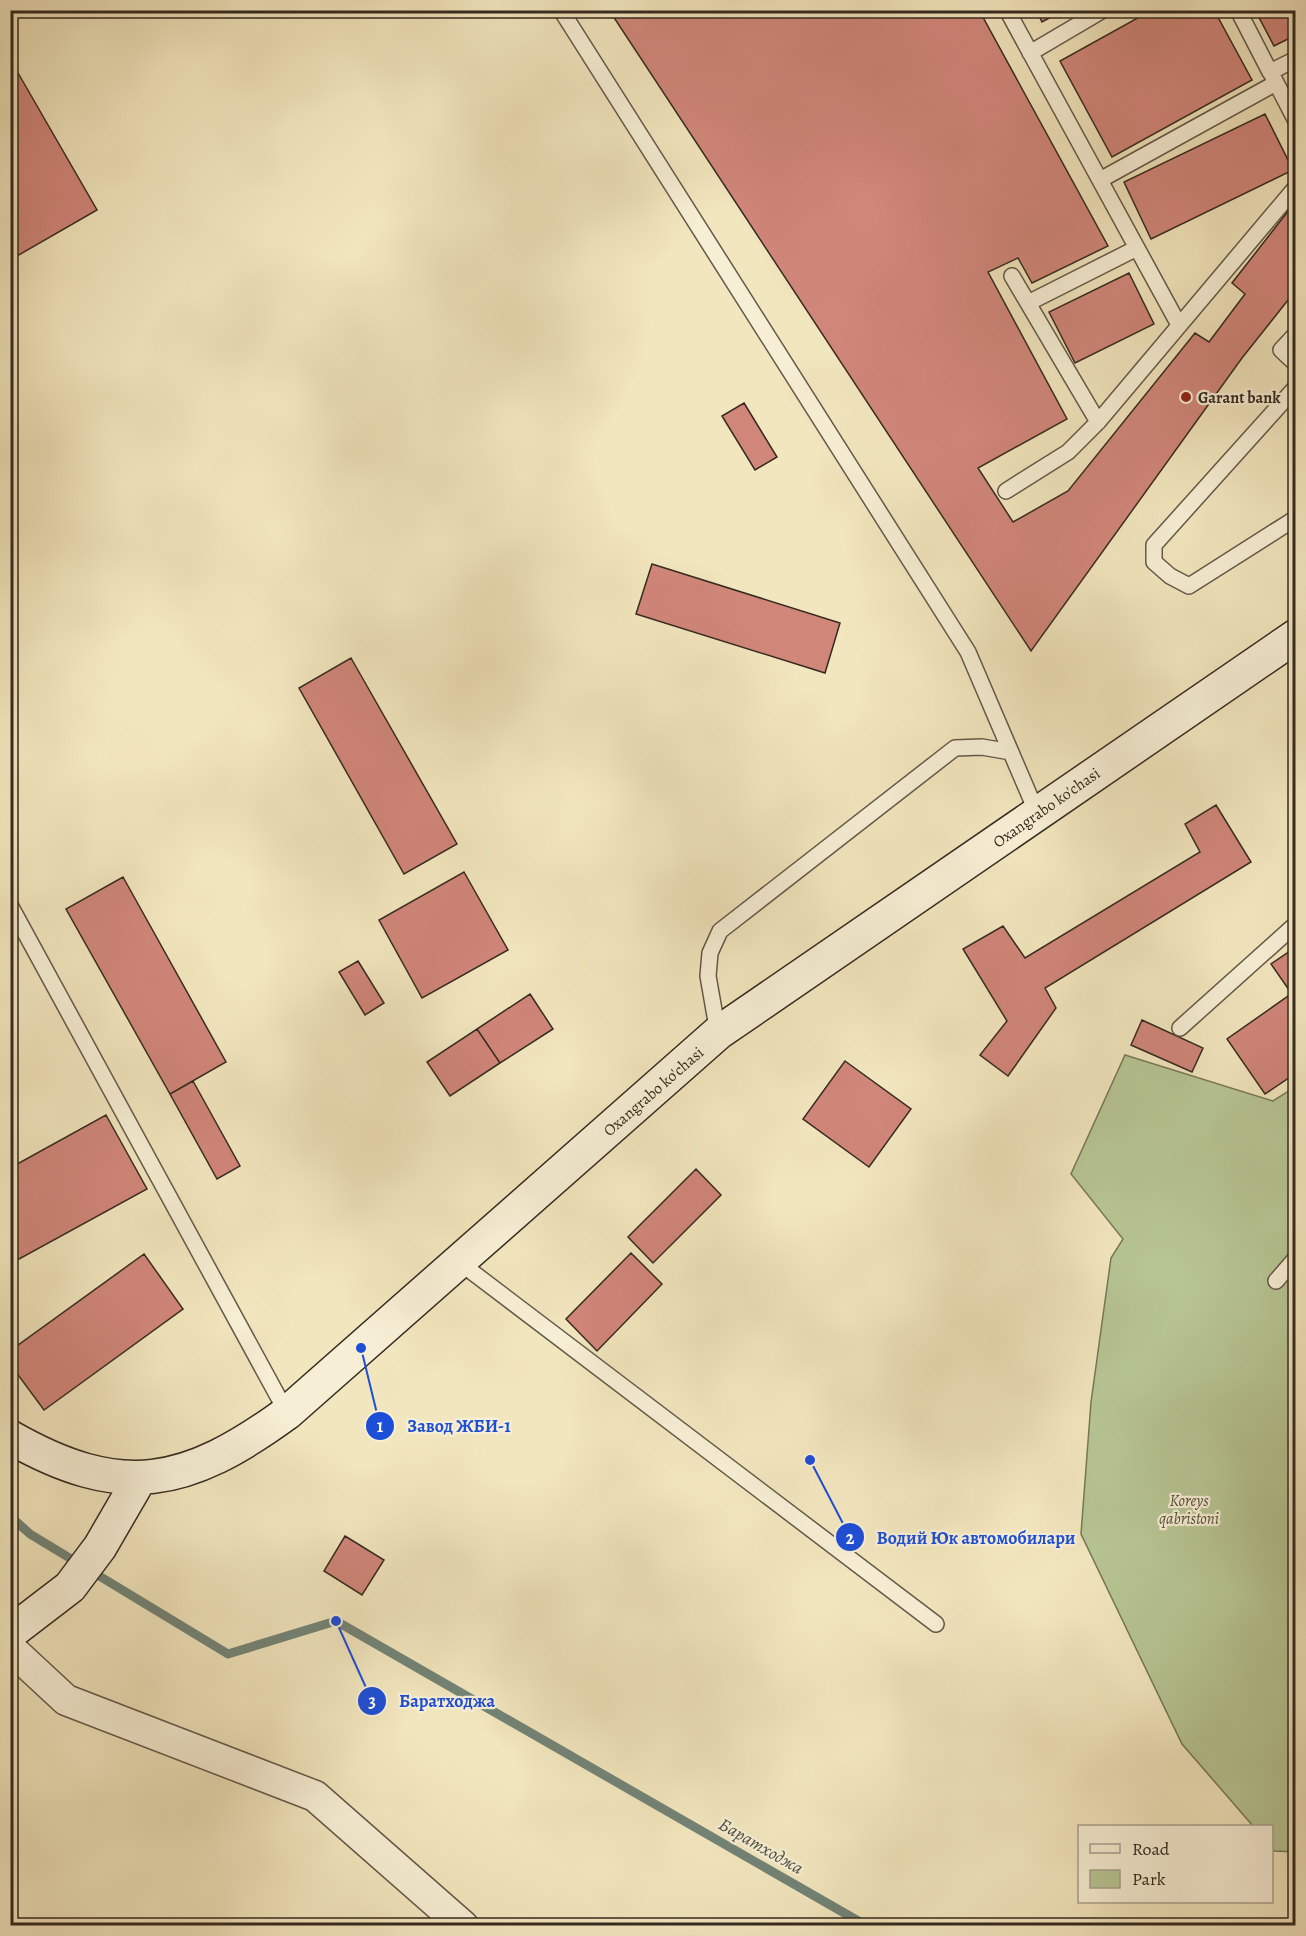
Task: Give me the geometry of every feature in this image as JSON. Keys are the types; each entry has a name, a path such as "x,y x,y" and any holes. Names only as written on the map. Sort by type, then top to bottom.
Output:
{"main road":[{"name":"Oxangrabo ko'chasi","path":"10,1437 50,1458 72,1466 94,1472 140,1478 175,1474 211,1461 249,1440 287,1413 718,1033 1296,636"},
{"path":"10,1633 70,1587 100,1547 140,1478"}],"street":[{"path":"10,1648 66,1700 315,1796 463,1926"}],"lane":[{"path":"561,10 968,652 1037,813"},
{"path":"1007,10 1179,325"},
{"path":"1030,53 1103,10"},
{"path":"1238,10 1296,121"},
{"path":"1100,180 1273,78 1296,59"},
{"path":"1006,491 1068,452 1098,422 1296,187"},
{"path":"1028,303 1137,248"},
{"path":"1012,276 1098,422"},
{"path":"1296,334 1281,350 1296,364"},
{"path":"1296,387 1154,545 1154,562 1170,576 1190,586 1296,518"},
{"path":"718,1033 708,976 710,953 720,931 955,748 982,747 1011,752"},
{"path":"10,904 287,1413"},
{"path":"1180,1028 1296,924"},
{"path":"1276,1281 1296,1258"},
{"path":"459,1262 936,1624"}],"green space":[{"name":"Koreys qabristoni","path":"1125,1055 1273,1101 1295,1087 1295,1852 1274,1851 1273,1825 1252,1825 1182,1744 1081,1534 1091,1402 1111,1258 1123,1239 1071,1174"}],"building":[{"path":"609,10 979,10 1108,246 1032,283 1018,258 988,272 1067,419 978,468 1013,522 1068,491 1195,333 1209,342 1245,294 1232,283 1296,201 1296,290 1242,358 1031,651"},
{"path":"1036,10 1064,10 1042,22"},
{"path":"1152,10 1214,10 1252,80 1112,157 1060,61"},
{"path":"1255,10 1296,10 1296,35 1274,46"},
{"path":"14,66 97,210 10,260 10,68"},
{"path":"1265,114 1293,170 1151,239 1124,182"},
{"path":"1129,273 1154,324 1075,363 1049,312"},
{"path":"744,403 777,457 755,470 722,416"},
{"path":"652,564 840,623 825,673 636,614"},
{"path":"351,658 457,844 404,874 299,688"},
{"path":"1216,805 1251,862 1045,988 1056,1008 1008,1076 980,1055 1007,1021 963,949 1003,926 1025,958 1200,852 1185,824"},
{"path":"464,872 508,950 422,998 379,920"},
{"path":"123,877 226,1062 170,1094 66,909"},
{"path":"1296,947 1296,1000 1271,964"},
{"path":"358,961 384,1003 365,1015 339,972"},
{"path":"530,994 553,1029 500,1063 477,1029"},
{"path":"1291,994 1296,1000 1296,1073 1265,1094 1227,1039"},
{"path":"1142,1020 1203,1048 1192,1072 1131,1045"},
{"path":"477,1029 500,1063 450,1096 427,1062"},
{"path":"845,1061 911,1109 869,1167 803,1119"},
{"path":"193,1081 240,1166 217,1179 170,1094"},
{"path":"106,1115 147,1189 10,1264 10,1168"},
{"path":"696,1169 721,1195 653,1263 628,1237"},
{"path":"631,1253 662,1284 597,1351 566,1319"},
{"path":"144,1254 183,1309 44,1410 10,1364 10,1351"},
{"path":"345,1536 384,1560 362,1595 324,1571"}],"waterway":[{"name":"Баратходжа","path":"10,1516 30,1534 228,1654 336,1621 867,1926"}],"place":[{"name":"Garant bank","path":"1186,397"},
{"name":"Завод ЖБИ-1","path":"361,1348"},
{"name":"Водий Юк автомобилари","path":"810,1460"},
{"name":"Баратходжа","path":"336,1621"}]}
